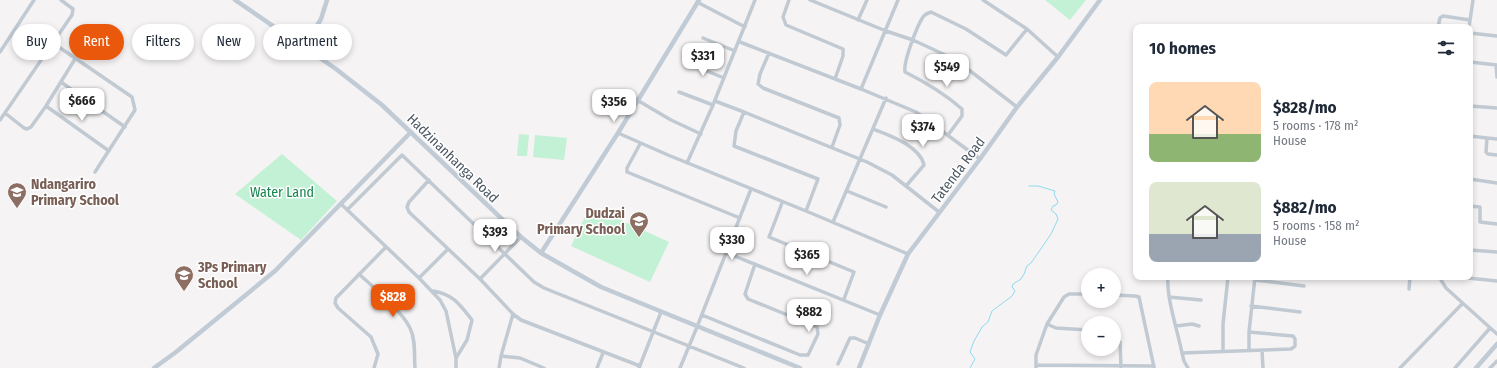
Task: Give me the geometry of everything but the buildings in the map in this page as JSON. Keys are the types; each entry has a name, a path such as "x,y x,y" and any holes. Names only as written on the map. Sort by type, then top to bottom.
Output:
{"street":[{"path":"0,52 34,0"},
{"path":"61,0 72,7 73,13 61,31"},
{"name":"Hadzinanhanga Road","path":"235,0 270,24"},
{"path":"318,24 327,0"},
{"path":"687,163 740,42 756,0"},
{"path":"789,0 783,17 786,25 843,50 843,56 835,79"},
{"path":"810,0 886,31 913,40 956,60 1017,107"},
{"path":"858,20 867,0"},
{"path":"861,89 898,0"},
{"path":"983,0 1027,29 1058,56"},
{"name":"Tatenda Road","path":"859,368 880,315 908,254 980,159 1017,107 1100,0"},
{"path":"1469,24 1473,0"},
{"path":"541,252 618,133 698,1 745,27"},
{"path":"948,135 962,116 962,109 924,81 904,72 904,66 913,40 924,15 931,12 966,29 1006,55 1027,29"},
{"path":"1439,24 1440,18 1443,16 1470,20"},
{"path":"1473,33 1497,36"},
{"path":"704,38 735,51"},
{"path":"740,42 886,98 916,112 980,159"},
{"path":"769,53 760,74 758,84 763,88 839,118 840,125 832,147"},
{"path":"0,120 42,60"},
{"path":"5,114 24,128 31,128 74,60"},
{"path":"76,60 132,97 135,110 95,172"},
{"name":"Hadzinanhanga Road","path":"321,60 382,105 521,237 541,252 600,287 800,368"},
{"path":"1473,62 1496,65 1497,77"},
{"path":"687,63 724,78"},
{"path":"60,82 125,127"},
{"path":"679,92 744,112 832,147 892,175 939,212"},
{"path":"833,222 886,98"},
{"path":"637,100 671,120 701,134"},
{"path":"46,106 109,151"},
{"path":"1473,106 1497,108"},
{"path":"744,112 736,131 734,146 818,179 806,211"},
{"path":"873,129 900,140 923,159 924,165 906,186"},
{"path":"154,368 266,278 411,132"},
{"path":"618,133 640,144 908,254"},
{"path":"1473,136 1497,139"},
{"path":"1487,138 1486,152 1488,154 1497,155"},
{"path":"640,144 627,168 627,172 740,218"},
{"path":"347,210 402,155 506,253 534,282 544,288 744,368"},
{"path":"429,180 409,202 407,207 409,212 447,250 480,279 513,314 521,320 639,367 661,312"},
{"path":"1473,180 1497,183"},
{"path":"680,368 698,327 751,190"},
{"path":"847,191 886,207"},
{"path":"782,203 770,237 854,272 844,299"},
{"path":"341,204 440,300 446,311 456,358 456,368"},
{"path":"1473,207 1480,208 1480,222 1497,224"},
{"path":"480,279 521,237"},
{"path":"374,368 378,354 372,337 338,308 335,303 336,298 386,247"},
{"path":"419,278 447,250"},
{"path":"1473,250 1497,252"},
{"path":"727,253 844,299 880,315"},
{"path":"702,315 800,355 808,354 818,334 817,327 748,299 745,294 755,264"},
{"path":"359,274 397,311 410,328 413,338 415,368"},
{"path":"1473,279 1497,281"},
{"path":"1168,280 1167,284 1182,353 1188,368"},
{"path":"1223,352 1223,324 1228,280"},
{"path":"1249,350 1249,332 1255,280"},
{"path":"1267,280 1304,286"},
{"path":"1409,289 1410,280"},
{"path":"1441,280 1442,284 1462,304 1497,334"},
{"path":"433,292 444,293 461,305 472,320 467,340 456,358"},
{"path":"1081,294 1070,294 1064,297 1047,324 1036,355 1036,366 1154,367 1139,298 1135,296 1121,295"},
{"path":"1170,297 1201,300"},
{"path":"1400,368 1462,304"},
{"path":"1252,306 1300,312"},
{"path":"499,368 513,314"},
{"path":"1047,324 1056,328 1081,330"},
{"path":"1176,326 1192,324 1199,326"},
{"path":"1455,368 1490,328"},
{"path":"1182,353 1262,350 1293,348 1295,346 1295,339 1293,336 1249,332"},
{"path":"838,364 850,338 855,338 869,344"},
{"path":"1476,368 1497,344"},
{"path":"1262,350 1263,368"},
{"path":"597,368 603,353"},
{"path":"501,356 520,358 537,367 544,368"},
{"path":"1121,356 1121,367"},
{"path":"1490,368 1497,361"}],"green space":[{"path":"1045,0 1086,0 1070,20"},
{"path":"519,134 529,135 527,156 517,156"},
{"path":"535,135 567,138 564,160 533,157"},
{"name":"Water Land","path":"282,154 337,201 301,240 235,194"},
{"path":"590,206 669,242 650,282 571,246"}],"waterway":[{"path":"970,368 975,359 970,352 982,327 988,322 992,311 1012,296 1015,291 1012,287 1013,284 1021,279 1027,266 1031,263 1051,234 1058,219 1056,214 1051,210 1058,202 1054,194 1055,191 1038,186 1029,186"}],"place":[{"name":"Ndangariro Primary School","path":"17,209"},
{"name":"Dudzai Primary School","path":"639,238"},
{"name":"3Ps Primary School","path":"184,292"}]}
